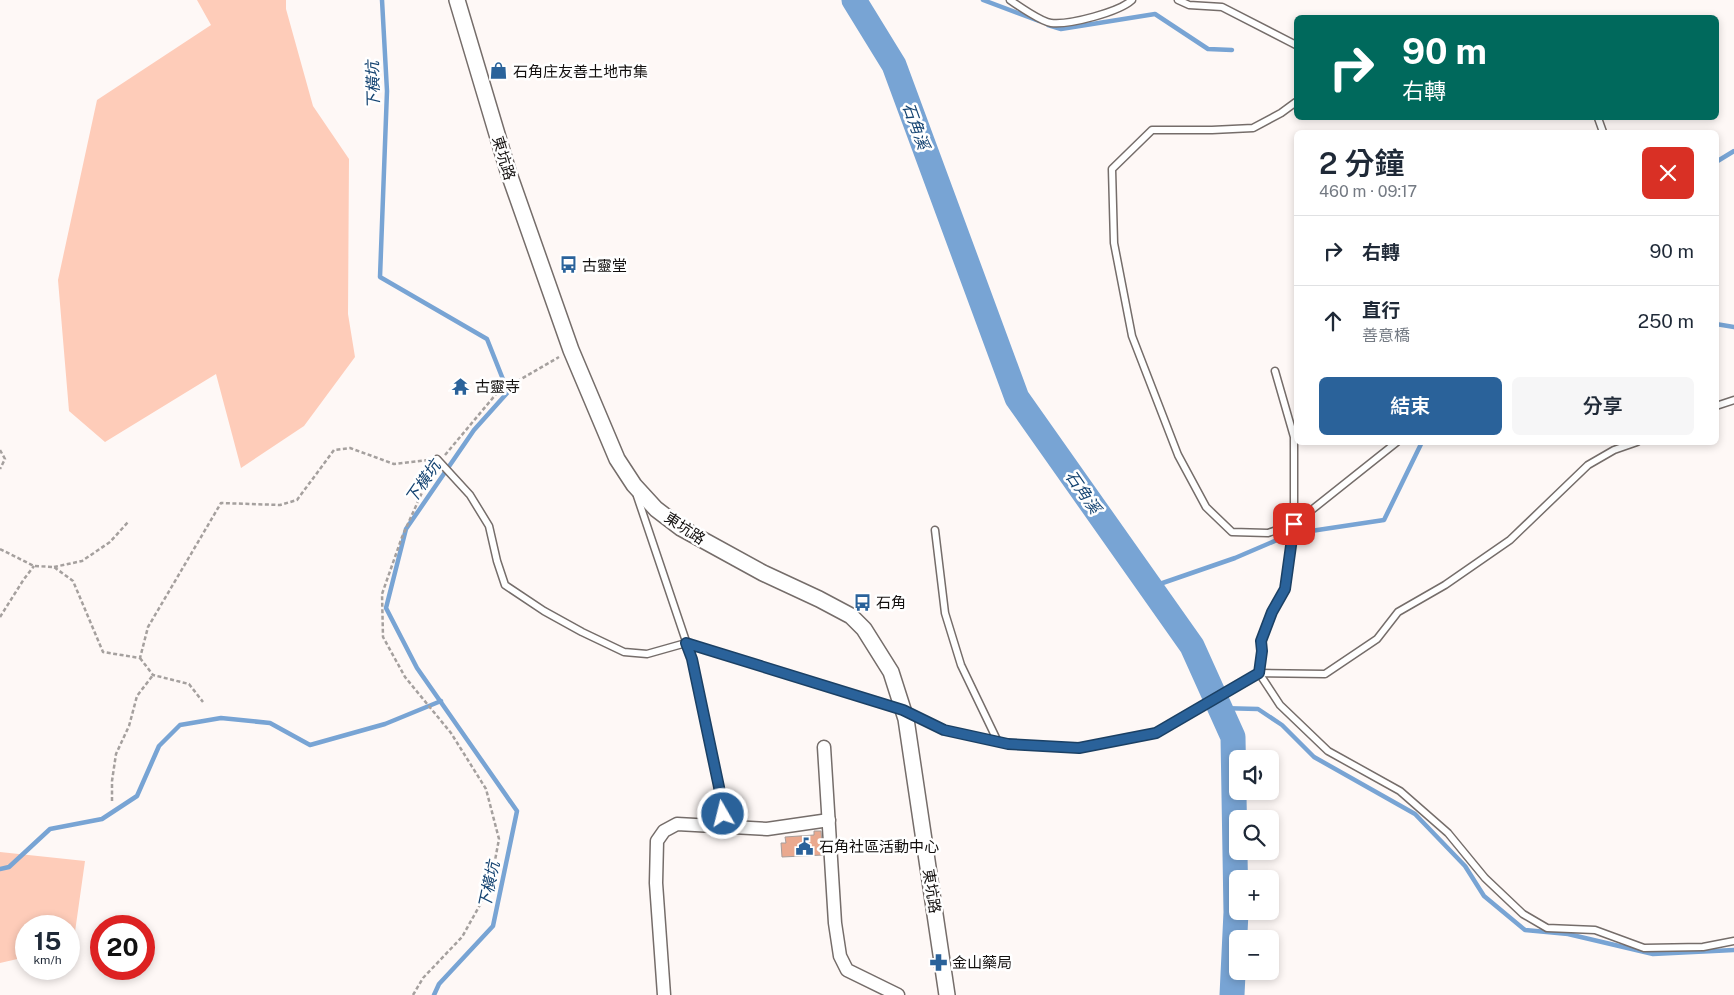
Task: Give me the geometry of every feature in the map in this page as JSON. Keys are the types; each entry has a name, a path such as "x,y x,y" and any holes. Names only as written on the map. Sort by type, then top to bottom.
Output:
{"street":[{"name":"東坑路","path":"456,0 508,171 571,350 617,459 634,485 656,508 681,528 763,573 851,616 864,629 891,672 906,719 948,995"},
{"path":"824,747 834,923 840,956 846,970 898,995"},
{"path":"664,995 656,883 657,841 664,831 677,824 767,830 829,820"}],"lane":[{"path":"1010,0 1049,23 1076,22 1125,7 1132,0"},
{"path":"1178,0 1189,5 1222,7 1294,44"},
{"path":"1294,103 1281,113 1252,128 1152,130 1112,169 1114,243 1132,336 1178,455 1206,507 1232,532 1268,533 1294,524 1393,445"},
{"path":"1275,371 1294,437 1294,524 1285,589 1272,612 1261,641 1262,651 1259,673 1280,705 1328,751 1400,791 1448,833 1485,878 1523,914 1547,928 1595,930 1644,948 1703,947 1734,941"},
{"path":"1719,405 1734,400"},
{"path":"439,461 470,495 489,526 497,561 506,585 544,611 624,652 646,654 686,643 903,710 944,730 1008,744 1079,748 1156,733 1259,673 1324,674 1377,639 1398,612 1445,585 1510,540 1588,465 1614,450 1628,445"},
{"path":"634,485 692,659 719,787 725,828"},
{"path":"936,530 945,614 961,665 998,742"}],"path":[{"path":"413,995 423,978 462,937 490,887 499,838 486,789 451,734 405,677 383,637 382,594 402,537 439,461 498,393 571,350"},
{"path":"140,658 148,627 220,503 280,505 297,500 334,450 350,448 394,464 439,461"},
{"path":"0,450 5,459 0,469"},
{"path":"0,549 34,566 54,567 82,561 110,542 129,521"},
{"path":"0,617 34,566"},
{"path":"54,567 72,581 103,652 140,658 154,675 189,684 203,702"},
{"path":"112,801 112,781 116,754 129,726 137,696 154,675"}],"shaded area":[{"path":"197,0 286,0 286,9 313,106 349,159 348,314 355,357 304,426 241,468 216,374 105,442 69,411 58,280 97,100 211,25"},
{"path":"0,852 85,861 77,915 15,915 15,960 0,963"}],"building":[{"name":"石角社區活動中心","path":"814,831 821,831 823,855 782,857 781,843 786,843 785,837 814,835"}],"waterway":[{"name":"下橫坑","path":"382,0 387,91 380,277 487,339 508,392 474,430 406,529 386,608 417,668 517,811 493,926 439,984 434,995"},
{"name":"石角溪","path":"854,0 894,65 1017,398 1192,646 1233,737 1236,912 1232,995"},
{"path":"983,0 1039,21"},
{"path":"1048,25 1061,29 1155,14 1208,49 1232,50"},
{"path":"1719,160 1734,151"},
{"path":"1719,324 1734,327"},
{"path":"1151,587 1235,558 1291,534 1384,520 1421,445"},
{"path":"0,869 9,867 50,829 102,819 137,796 159,746 180,725 221,718 270,723 310,745 385,724 441,701"},
{"path":"1219,708 1258,709 1282,725 1314,757 1415,814 1465,866 1484,896 1525,930 1568,934 1653,954 1734,950"}],"place":[{"name":"石角庄友善土地市集","path":"499,71"},
{"name":"古靈堂","path":"568,265"},
{"name":"古靈寺","path":"461,386"},
{"name":"石角","path":"862,602"},
{"name":"石角社區活動中心","path":"805,846"},
{"name":"金山藥局","path":"938,962"}],"route":[{"path":"723,814 716,768 692,659 686,643 903,710 944,730 1008,744 1079,748 1156,733 1259,673 1262,651 1261,641 1272,612 1285,589 1294,524"}]}
